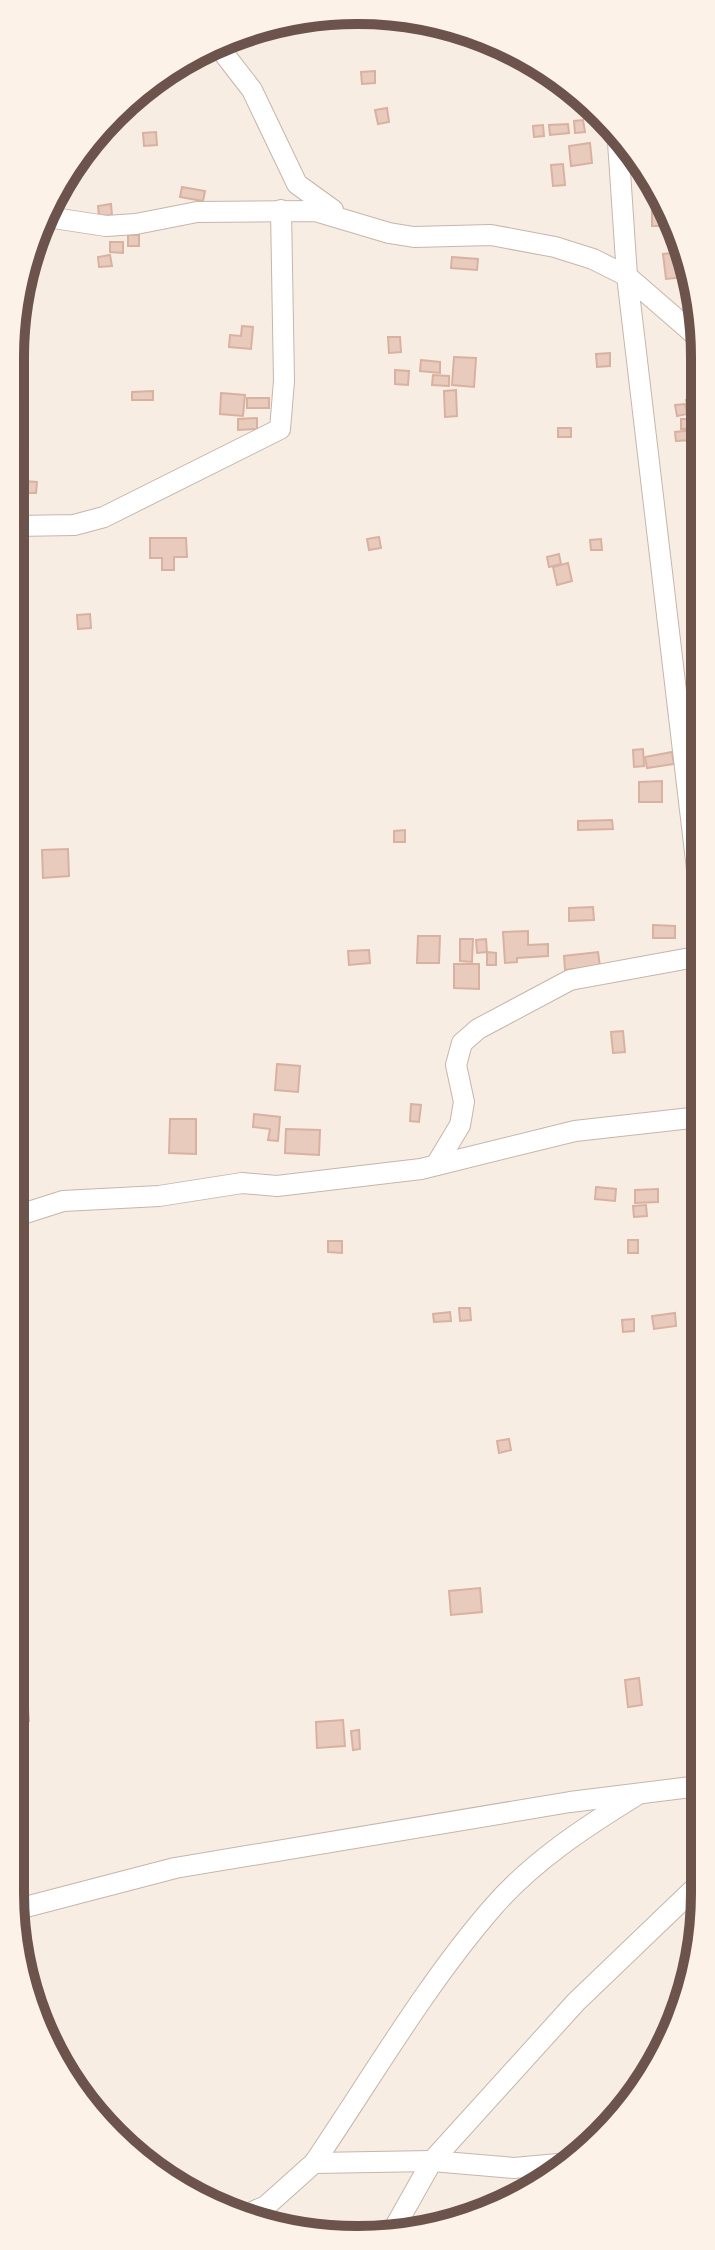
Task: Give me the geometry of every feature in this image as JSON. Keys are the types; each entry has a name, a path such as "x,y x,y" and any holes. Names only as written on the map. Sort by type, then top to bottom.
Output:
{"street":[{"path":"223,52 252,90 297,184 343,217"},
{"path":"619,150 627,276 691,818"},
{"path":"24,526 74,525 104,517 280,429 284,381 281,210"},
{"path":"54,218 106,226 197,212 281,210 343,217 389,233 491,235 555,247 593,259 627,276 689,330"},
{"path":"436,1165 460,1125 464,1102 456,1065 462,1043 478,1029 570,980 691,958"},
{"path":"24,1213 63,1201 159,1196 242,1183 277,1186 436,1165 575,1131 691,1118"},
{"path":"25,1907 175,1868 643,1791 691,1787"},
{"path":"256,2210 266,2206 314,2163 462,1945 494,1905 568,1838 643,1791"},
{"path":"397,2223 432,2161 576,2002 691,1892"},
{"path":"314,2163 432,2161 514,2168 550,2165"}],"building":[{"path":"375,71 375,83 362,84 361,72"},
{"path":"387,108 389,122 378,124 375,110"},
{"path":"583,120 585,132 575,133 574,121"},
{"path":"568,124 569,133 550,135 549,125"},
{"path":"543,125 544,136 534,137 533,126"},
{"path":"156,132 157,145 144,146 143,133"},
{"path":"590,143 592,163 571,166 569,146"},
{"path":"563,164 565,185 553,186 551,165"},
{"path":"182,187 205,191 203,201 180,197"},
{"path":"111,204 112,215 99,216 98,206"},
{"path":"652,208 656,208 664,226 652,226"},
{"path":"128,235 139,235 139,246 128,246"},
{"path":"110,242 123,242 123,253 110,252"},
{"path":"674,253 682,277 666,279 663,254"},
{"path":"110,255 112,266 99,267 98,257"},
{"path":"452,257 478,259 477,270 451,268"},
{"path":"242,326 253,327 251,349 229,347 230,335 241,336"},
{"path":"388,337 400,337 401,352 389,353"},
{"path":"610,353 610,366 597,367 596,354"},
{"path":"454,357 476,358 474,387 452,385"},
{"path":"421,360 440,362 440,373 420,371"},
{"path":"395,370 409,371 408,385 395,384"},
{"path":"433,375 449,376 449,386 432,385"},
{"path":"456,390 457,416 445,417 444,391"},
{"path":"153,391 153,400 132,400 132,392"},
{"path":"221,393 245,395 243,416 220,414"},
{"path":"247,398 269,398 269,408 247,408"},
{"path":"691,399 691,410 688,410 686,400"},
{"path":"685,404 687,414 677,416 675,405"},
{"path":"257,418 257,429 238,430 238,419"},
{"path":"681,419 691,419 691,429 681,429"},
{"path":"558,428 571,428 571,437 558,437"},
{"path":"691,430 691,440 676,441 675,432"},
{"path":"24,481 37,482 36,493 24,493"},
{"path":"379,537 381,548 369,550 367,539"},
{"path":"150,538 186,538 187,557 174,557 174,570 162,570 162,558 150,558"},
{"path":"601,539 602,550 591,550 590,540"},
{"path":"559,554 561,564 549,567 547,557"},
{"path":"568,563 572,581 557,585 553,567"},
{"path":"90,614 91,628 78,629 77,615"},
{"path":"643,749 644,766 634,767 633,750"},
{"path":"672,752 674,764 647,768 645,757"},
{"path":"662,781 662,802 639,802 639,782"},
{"path":"612,820 613,829 578,830 578,821"},
{"path":"405,830 405,842 394,842 394,831"},
{"path":"68,849 69,876 43,878 42,850"},
{"path":"593,907 594,920 569,921 569,908"},
{"path":"653,925 675,926 675,938 653,938"},
{"path":"528,931 528,945 548,944 548,956 517,958 517,962 505,963 503,932"},
{"path":"418,936 440,936 439,963 417,963"},
{"path":"460,939 473,939 472,962 460,961"},
{"path":"486,939 487,952 477,953 476,940"},
{"path":"369,950 370,963 349,965 348,951"},
{"path":"487,952 496,953 496,965 487,965"},
{"path":"598,952 600,966 565,970 564,956"},
{"path":"454,964 479,964 479,989 454,988"},
{"path":"623,1031 625,1052 613,1053 611,1032"},
{"path":"277,1064 300,1066 298,1092 275,1090"},
{"path":"411,1104 421,1105 419,1122 410,1121"},
{"path":"254,1114 280,1117 278,1141 268,1140 270,1129 253,1127"},
{"path":"170,1119 196,1119 196,1154 169,1153"},
{"path":"286,1129 320,1130 319,1155 285,1153"},
{"path":"596,1187 616,1189 615,1201 595,1199"},
{"path":"658,1189 658,1202 635,1203 635,1190"},
{"path":"646,1205 647,1216 634,1217 633,1206"},
{"path":"628,1240 638,1240 638,1253 628,1253"},
{"path":"328,1241 342,1241 342,1253 328,1252"},
{"path":"459,1308 470,1308 471,1320 460,1321"},
{"path":"450,1312 451,1321 434,1322 433,1314"},
{"path":"675,1313 676,1326 654,1329 652,1316"},
{"path":"687,1313 691,1313 691,1325 688,1325"},
{"path":"634,1319 634,1331 623,1332 622,1320"},
{"path":"509,1439 511,1450 499,1453 497,1441"},
{"path":"480,1588 482,1612 451,1615 449,1591"},
{"path":"639,1678 642,1705 628,1707 625,1680"},
{"path":"24,1709 28,1709 29,1721 24,1721"},
{"path":"343,1720 345,1746 317,1748 316,1722"},
{"path":"359,1730 360,1749 353,1750 351,1731"}]}
